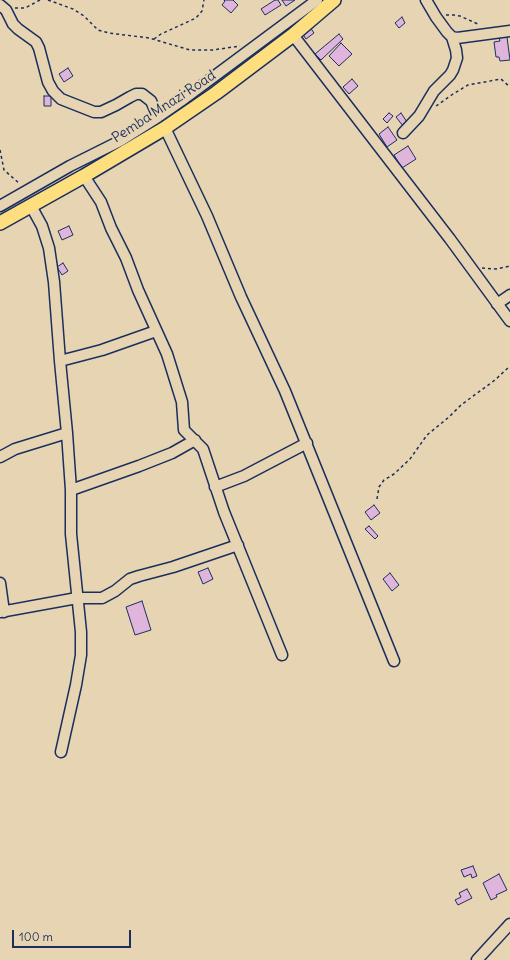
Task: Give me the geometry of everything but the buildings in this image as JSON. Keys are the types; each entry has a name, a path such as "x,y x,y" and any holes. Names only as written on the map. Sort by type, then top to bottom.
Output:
{"main road":[{"name":"Pemba Mnazi Road","path":"0,224 165,128 216,93 293,35 334,0"}],"street":[{"path":"0,206 70,166 120,140 158,117 317,0"},
{"path":"403,133 419,116 434,92 450,75 456,58 456,50 452,37 434,14 426,0"},
{"path":"2,7 6,10 13,24 36,42 40,48 48,82 53,91 61,99 94,112 106,110 130,96 142,94 151,101 158,117"},
{"path":"452,37 457,38 510,31"},
{"path":"293,35 446,234 510,321"},
{"path":"165,128 207,216 241,297 307,442 394,661"},
{"path":"84,176 101,202 166,354 182,402 184,430 203,449 215,487 282,655"},
{"path":"32,206 42,226 49,248 54,282 71,490 71,534 81,632 81,655 61,752"},
{"path":"497,304 510,295"},
{"path":"60,361 102,350 156,332"},
{"path":"0,457 15,450 67,433"},
{"path":"71,490 172,453 194,440"},
{"path":"215,487 244,476 307,442"},
{"path":"0,583 2,612 77,598 102,598 115,591 130,579 238,546"},
{"path":"477,960 510,925"}],"path":[{"path":"2,7 25,8 40,0"},
{"path":"48,0 73,9 84,16 98,30 153,39 190,50 224,49 258,44"},
{"path":"153,39 196,18 202,11 204,0"},
{"path":"434,14 460,16 493,33"},
{"path":"435,106 468,85 501,79 510,86"},
{"path":"0,150 4,170 19,182 25,192"},
{"path":"470,268 496,269 510,266"},
{"path":"377,499 379,486 384,480 394,474 410,459 427,435 461,405 495,380 510,366"}]}
